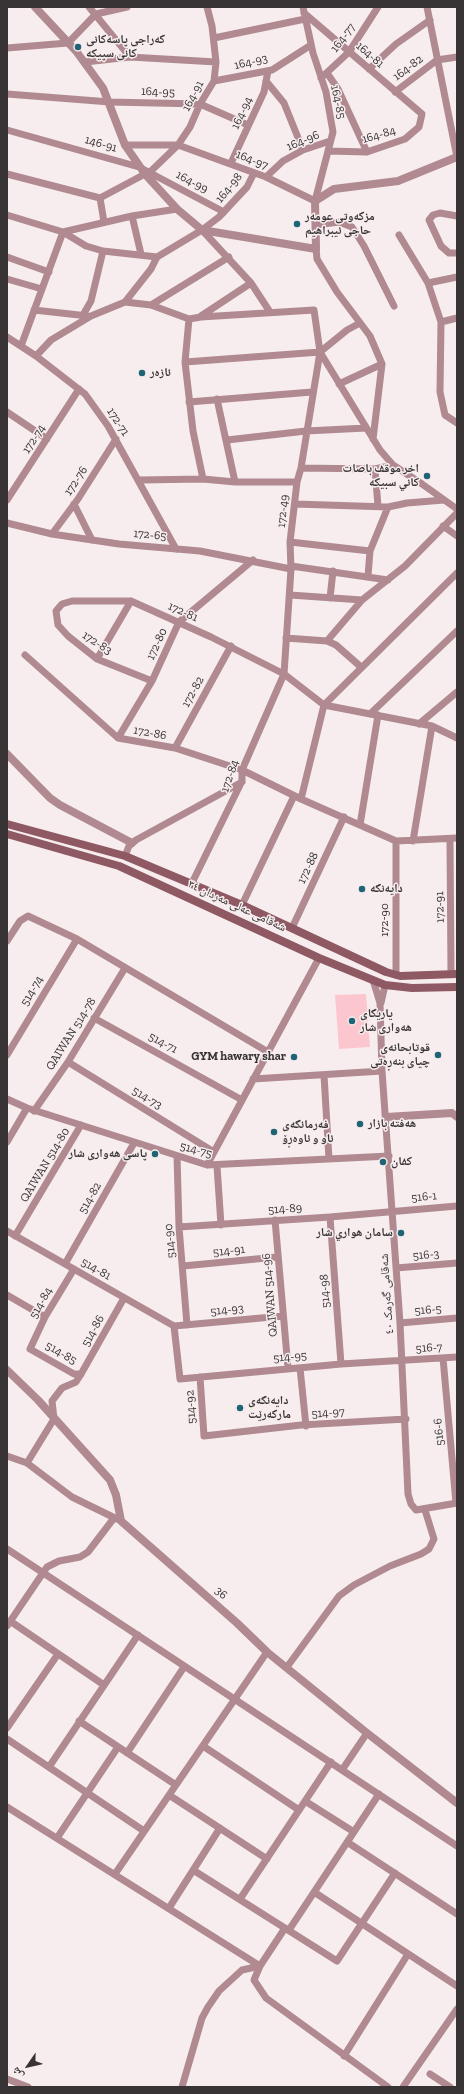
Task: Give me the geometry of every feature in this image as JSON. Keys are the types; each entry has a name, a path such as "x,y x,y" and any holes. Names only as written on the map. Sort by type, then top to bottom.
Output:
{"main road":[{"name":"شەقامی عەلی مەردان ٣٤","path":"7,824 125,856 242,905 386,972 396,974 454,974"},
{"name":"شەقامی عەلی مەردان ٣٤","path":"7,834 119,866 319,958 385,985 412,988 457,987"},
{"path":"272,936 278,922"},
{"path":"291,944 295,930"}],"street":[{"path":"36,7 85,62 103,88 110,102 117,128 125,145 139,167 148,173 176,210 202,230 229,257 251,283 270,312"},
{"path":"89,7 130,57"},
{"path":"7,48 68,43 96,14 127,7"},
{"name":"164-91","path":"178,145 190,127 200,104 210,91 214,81 216,62 214,38 207,7"},
{"name":"164-77","path":"324,75 349,52 378,7"},
{"path":"373,440 382,364 370,336 317,259 315,201 334,189 398,181 457,156 427,7"},
{"path":"214,38 304,11"},
{"name":"164-81","path":"304,11 349,52 422,114"},
{"name":"164-85","path":"304,11 311,45 324,75 333,132 315,201"},
{"path":"369,69 396,44 430,20"},
{"name":"164-93","path":"214,81 268,71 311,45"},
{"path":"85,62 130,57 216,62"},
{"name":"164-82","path":"395,92 437,60 457,57"},
{"name":"164-94","path":"231,163 264,92 268,71"},
{"path":"324,75 338,89 367,152"},
{"name":"164-93","path":"266,81 284,103 303,150"},
{"name":"164-95","path":"7,94 110,102 200,104 248,125"},
{"name":"164-84","path":"328,151 367,152 405,138 419,127 422,114"},
{"name":"146-91","path":"7,130 139,167"},
{"name":"164-96","path":"266,177 283,161 303,150 330,141"},
{"name":"164-97","path":"125,145 178,145 266,177 315,201"},
{"path":"7,174 100,198 148,173 178,145"},
{"name":"164-99","path":"148,173 224,212"},
{"name":"164-98","path":"157,256 202,230 224,212 247,186 254,173"},
{"path":"100,198 104,222"},
{"path":"63,232 132,216 176,210"},
{"path":"457,216 440,213 433,216 429,220 441,246 449,253 457,253"},
{"path":"7,215 63,232 86,246 103,251 157,256 151,269 125,302"},
{"path":"132,216 140,254"},
{"path":"316,225 339,222 352,227 364,246 394,306"},
{"path":"202,230 316,249"},
{"path":"21,346 63,232"},
{"path":"399,235 428,283 441,322 440,392 445,415 457,423"},
{"path":"83,315 91,301 103,251"},
{"path":"7,257 49,272"},
{"path":"151,305 229,257"},
{"path":"428,283 457,277"},
{"path":"7,279 42,289"},
{"path":"201,317 251,283"},
{"path":"36,356 51,340 91,316 125,302 151,305 189,319 314,310 320,352 373,440 393,465 457,509"},
{"path":"34,310 91,316"},
{"path":"441,322 457,318"},
{"path":"189,319 185,362 193,431 203,479"},
{"path":"185,362 320,352 347,330 360,323"},
{"name":"172-71","path":"7,337 36,356 85,394 116,439 140,480 176,549"},
{"name":"172-49","path":"284,674 290,596 290,542 297,482 301,468 312,392 320,352"},
{"path":"339,384 382,364"},
{"name":"172-74","path":"7,500 79,389"},
{"path":"189,402 312,392"},
{"path":"217,399 235,482"},
{"path":"7,412 47,439"},
{"path":"227,440 306,431 366,428"},
{"name":"172-76","path":"52,534 74,504 116,439"},
{"path":"301,468 375,469 393,465"},
{"path":"375,469 378,506"},
{"path":"140,480 203,479 235,482 297,482"},
{"path":"295,504 388,507 407,503 444,500"},
{"path":"74,504 92,540"},
{"path":"368,576 370,551 388,507"},
{"path":"327,641 362,600 405,566 457,513"},
{"name":"172-65","path":"7,523 52,534 92,540 200,551 291,567 333,571 388,580"},
{"path":"443,526 457,536"},
{"path":"290,542 370,551"},
{"name":"172-80","path":"118,738 152,681 179,622 253,560"},
{"path":"330,598 333,571"},
{"path":"242,905 298,797 324,705 457,573"},
{"path":"290,596 362,600"},
{"name":"172-81","path":"58,625 56,611 62,604 72,601 131,601 231,646 284,674 307,690 324,705"},
{"path":"97,659 131,601"},
{"name":"172-83","path":"58,625 68,636 97,659 152,681"},
{"path":"360,825 374,714 457,631"},
{"path":"286,638 327,641 336,645 361,667"},
{"name":"172-82","path":"175,748 231,646"},
{"name":"172-86","path":"25,655 118,738 175,748 242,770 396,841 453,839"},
{"name":"172-84","path":"192,883 242,782 242,770 284,674"},
{"path":"419,724 457,692"},
{"path":"324,705 432,726 457,738"},
{"path":"413,841 432,726"},
{"path":"7,754 60,805 132,843"},
{"path":"125,856 132,843 242,782"},
{"name":"172-88","path":"295,930 344,817"},
{"name":"172-91","path":"453,839 454,974"},
{"name":"172-90","path":"396,841 396,974"},
{"path":"7,941 9,933 20,921 28,916 77,939 268,1052"},
{"name":"514-74","path":"7,1055 77,939"},
{"path":"207,1165 319,958"},
{"name":"QAIWAN 514-78","path":"34,1111 68,1062 125,968"},
{"name":"شەقامی گەرمک ٤٠","path":"373,980 380,1003 382,1071 406,1419 408,1494 411,1504 416,1510 425,1510"},
{"name":"شەقامی گەرمک ٤٠","path":"380,1003 385,985"},
{"name":"514-71","path":"94,1018 242,1100"},
{"name":"514-73","path":"68,1062 214,1152"},
{"path":"253,1079 382,1071"},
{"path":"324,1075 329,1159"},
{"name":"514-75","path":"7,1099 34,1111 207,1165 217,1166 388,1156"},
{"path":"7,1142 26,1108"},
{"path":"386,1117 455,1115"},
{"name":"QAIWAN 514-80","path":"15,1236 81,1125"},
{"name":"514-82","path":"65,1264 134,1143"},
{"name":"514-90","path":"177,1156 179,1227 183,1266 186,1325"},
{"path":"217,1166 221,1225"},
{"name":"516-1","path":"392,1211 457,1206"},
{"name":"514-89","path":"179,1227 330,1217 392,1211"},
{"name":"514-98","path":"330,1217 341,1364"},
{"name":"QAIWAN 514-96","path":"275,1220 277,1257 288,1368"},
{"name":"514-81","path":"7,1231 174,1326"},
{"name":"514-91","path":"183,1266 277,1257"},
{"name":"516-3","path":"396,1268 457,1263"},
{"name":"514-84","path":"30,1349 45,1317 74,1269"},
{"path":"7,1295 45,1317"},
{"name":"514-86","path":"81,1374 124,1298"},
{"name":"514-93","path":"174,1326 283,1316"},
{"name":"516-5","path":"400,1324 457,1318"},
{"name":"514-95","path":"174,1326 180,1379 288,1368 401,1360"},
{"name":"514-85","path":"30,1349 74,1374 81,1374"},
{"name":"516-7","path":"401,1360 457,1357"},
{"name":"516-6","path":"443,1358 456,1503"},
{"path":"300,1368 306,1426"},
{"path":"7,1370 110,1480 116,1496 118,1520 88,1552 80,1557 58,1561 47,1568 9,1624 58,1654 104,1685"},
{"path":"27,1463 54,1419 52,1401 62,1388 76,1382 81,1374"},
{"name":"514-92","path":"200,1377 204,1436"},
{"name":"514-97","path":"204,1436 306,1426 406,1419"},
{"path":"7,1456 27,1463 72,1497 118,1520"},
{"path":"287,1667 339,1596 354,1584 429,1549 434,1540 425,1510 456,1503"},
{"name":"36","path":"118,1520 237,1623 267,1652 457,1803"},
{"path":"7,1549 457,1846"},
{"path":"49,1767 138,1635"},
{"path":"115,1874 267,1652"},
{"path":"7,1728 58,1654"},
{"path":"127,1753 184,1667"},
{"path":"80,1721 176,1785"},
{"path":"342,1770 367,1733"},
{"path":"7,1739 144,1831"},
{"path":"203,1746 299,1810"},
{"path":"57,1838 118,1747"},
{"path":"240,1899 331,1762"},
{"path":"379,1794 314,1892 260,1966 254,1980 266,1998 388,2087"},
{"path":"169,1795 267,1859"},
{"path":"305,1801 354,1832"},
{"path":"7,1807 260,1966"},
{"path":"169,1908 220,1828"},
{"path":"347,1842 457,1914"},
{"path":"193,1870 337,1961 395,1873"},
{"path":"314,1892 457,1986"},
{"path":"344,2056 408,1954"},
{"path":"182,2087 202,2018 208,2007 219,1991 242,1970 260,1966"},
{"path":"403,2087 454,2018 457,2009"},
{"path":"430,2074 450,2087"},
{"path":"7,2079 28,2087"}],"shaded area":[{"name":"یاریگای هەواری شار","path":"366,994 370,1047 339,1049 335,995"}],"place":[{"name":"گەراجی پاسەکانی کانی سپیکە","path":"78,47"},
{"name":"مزگەوتی عومەر حاجی ئیبراهیم","path":"297,224"},
{"name":"ئازەر","path":"142,373"},
{"name":"اخر موقف باصات كاني سبيكه","path":"427,476"},
{"name":"دایەنگە","path":"362,889"},
{"name":"یاریگای هەواری شار","path":"352,1021"},
{"name":"قوتابحانەی چیای بنەڕەتی","path":"438,1055"},
{"name":"GYM hawary shar","path":"294,1057"},
{"name":"هەفتە بازار","path":"360,1124"},
{"name":"فەرمانگەی ئاو و ئاوەڕۆ","path":"274,1132"},
{"name":"پاسی هەواری شار","path":"155,1154"},
{"name":"كفان","path":"383,1162"},
{"name":"سامان هواري شار","path":"401,1233"},
{"name":"دایەنگەی مارگەرێت","path":"240,1408"}]}
